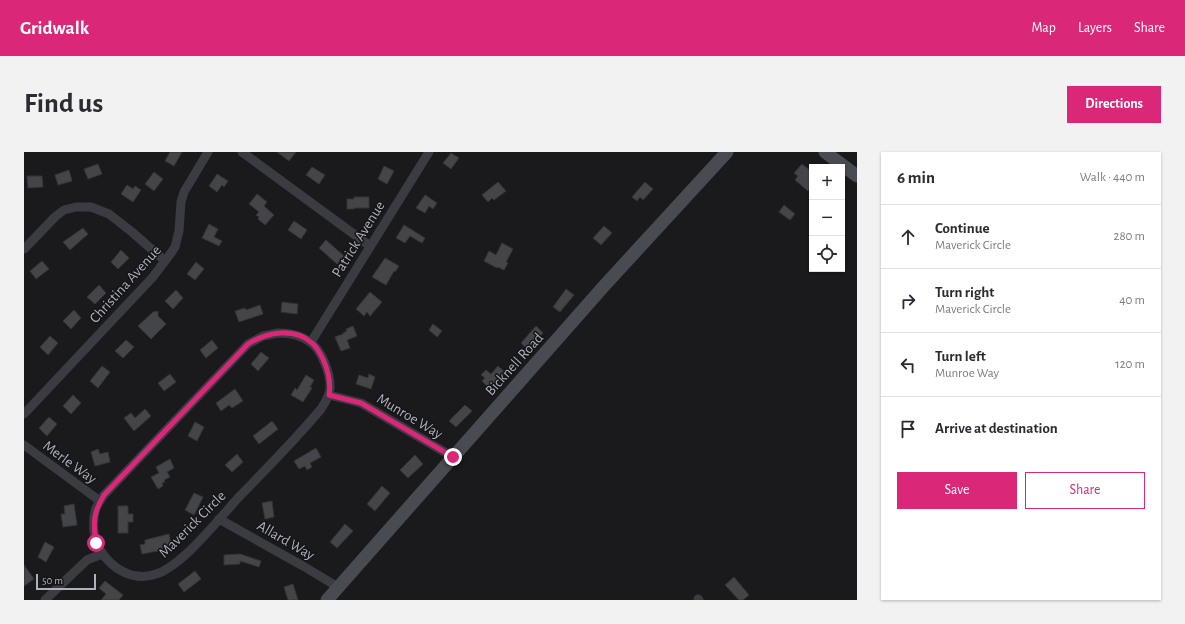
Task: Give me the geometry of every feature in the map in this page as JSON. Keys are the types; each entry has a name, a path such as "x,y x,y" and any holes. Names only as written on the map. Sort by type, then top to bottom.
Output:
{"street":[{"name":"Christina Avenue","path":"24,414 152,278 175,247 181,202 184,192 208,152"},
{"path":"242,152 370,246"},
{"name":"Patrick Avenue","path":"311,342 429,152"},
{"name":"Bicknell Road","path":"327,600 604,286 727,152"},
{"path":"826,152 857,176"},
{"path":"24,249 56,216 64,210 76,207 91,207 109,214 165,261"},
{"name":"Maverick Circle","path":"311,342 294,335 278,333 263,336 248,344 115,482 100,501 96,510 94,526 96,543 102,554 110,563 122,572 137,577 150,576 167,570 178,561 219,519 313,419 329,395"},
{"path":"311,342 316,347 325,363 330,388 329,395"},
{"name":"Munroe Way","path":"329,395 361,403 453,457"},
{"path":"24,399 32,406"},
{"name":"Merle Way","path":"24,445 100,501"},
{"name":"Allard Way","path":"219,519 303,566 338,588"},
{"path":"46,600 87,560 102,554"}],"building":[{"path":"170,152 182,152 174,166 165,161"},
{"path":"277,152 296,152 289,161"},
{"path":"451,153 459,158 451,169 443,163"},
{"path":"98,164 102,174 88,179 84,169"},
{"path":"802,164 809,170 808,191 795,180 798,176 794,173"},
{"path":"384,166 394,171 387,184 378,179"},
{"path":"312,167 325,175 319,184 306,175"},
{"path":"69,170 72,181 58,185 55,175"},
{"path":"154,172 163,179 154,191 145,184"},
{"path":"217,174 228,181 224,187 222,185 217,192 209,186"},
{"path":"27,176 42,176 43,187 28,188"},
{"path":"498,182 506,191 494,200 492,198 488,202 482,195"},
{"path":"645,182 653,189 643,200 640,197 637,201 632,197"},
{"path":"127,185 133,189 135,186 141,190 133,202 121,194"},
{"path":"257,194 267,202 264,206 274,215 265,225 256,215 259,212 249,204"},
{"path":"425,195 437,203 433,209 429,206 425,213 416,208"},
{"path":"354,197 369,197 369,208 347,209 347,199 354,199"},
{"path":"784,205 795,214 790,220 779,212"},
{"path":"294,221 307,230 301,239 288,230"},
{"path":"209,224 218,229 214,237 222,241 219,246 202,238"},
{"path":"404,225 425,238 422,243 410,236 405,243 396,238"},
{"path":"604,226 612,233 601,245 593,238"},
{"path":"83,228 88,234 70,250 63,242"},
{"path":"326,240 344,256 337,264 319,248"},
{"path":"502,243 513,249 506,262 508,263 504,270 484,261 489,251 496,255"},
{"path":"121,250 129,258 118,269 111,262"},
{"path":"385,258 399,266 395,272 394,271 386,285 372,277"},
{"path":"42,261 49,269 36,279 30,271"},
{"path":"196,262 204,269 195,280 187,274"},
{"path":"99,285 106,293 95,304 87,297"},
{"path":"566,289 574,295 560,312 553,307"},
{"path":"176,290 183,298 173,309 165,301"},
{"path":"370,292 382,302 370,316 367,312 364,316 356,309"},
{"path":"282,302 298,304 297,314 281,312"},
{"path":"260,305 263,314 239,322 235,311 245,308 246,310"},
{"path":"74,310 81,318 71,329 63,321"},
{"path":"158,311 158,316 166,324 151,339 138,326 153,312"},
{"path":"433,324 442,331 437,337 429,330"},
{"path":"353,326 357,336 347,340 350,348 341,351 335,337 343,334 347,331 346,329"},
{"path":"536,326 543,333 528,350 521,343"},
{"path":"50,336 58,343 48,355 40,347"},
{"path":"126,340 134,347 123,358 115,351"},
{"path":"212,340 218,348 206,358 200,350"},
{"path":"261,352 269,358 258,371 251,364"},
{"path":"102,366 110,372 98,388 90,381"},
{"path":"498,366 506,373 491,390 482,381 485,378 481,375 486,370 491,374"},
{"path":"170,374 176,382 164,391 158,383"},
{"path":"369,374 375,377 371,389 356,384 359,375 368,378"},
{"path":"306,375 314,380 310,387 312,388 303,402 291,395 295,388 297,390"},
{"path":"235,389 243,401 232,408 229,405 221,411 216,403"},
{"path":"73,395 81,403 71,414 63,406"},
{"path":"465,405 472,411 456,427 449,421"},
{"path":"145,409 151,416 134,431 124,418 131,413 135,418"},
{"path":"49,417 57,424 47,436 39,428"},
{"path":"272,421 278,429 259,444 253,436"},
{"path":"195,422 204,427 197,441 188,436"},
{"path":"316,448 321,457 310,463 312,467 307,470 305,466 299,469 294,461"},
{"path":"98,449 100,454 108,452 110,462 95,466 91,452"},
{"path":"237,454 243,462 232,472 225,465"},
{"path":"415,455 423,464 408,478 400,470"},
{"path":"170,459 174,468 167,472 170,477 164,480 165,482 162,483 163,486 158,489 151,477 159,473 156,467"},
{"path":"382,486 390,493 375,511 367,504"},
{"path":"194,493 203,497 194,515 185,510"},
{"path":"272,501 274,517 265,519 262,503"},
{"path":"74,504 77,525 63,527 61,514 65,514 64,506"},
{"path":"118,506 128,506 128,514 133,514 133,522 128,522 128,533 118,533"},
{"path":"345,524 353,531 337,548 330,542"},
{"path":"169,534 171,545 162,547 163,550 142,554 140,545 145,544 145,540"},
{"path":"45,542 54,547 46,562 38,557"},
{"path":"240,554 261,561 259,567 240,561 240,564 224,565 224,555"},
{"path":"24,565 34,579 24,586"},
{"path":"195,571 201,579 184,592 178,584"},
{"path":"734,577 749,595 743,600 739,600 725,585"},
{"path":"105,581 123,595 119,600 101,600 106,594 99,588"},
{"path":"293,584 298,600 288,600 284,587"}],"route":[{"path":"96,543 94,517 99,503 104,495 248,344 256,339 270,334 286,333 294,335 311,342 316,347 325,363 330,388 329,395 361,403 453,457"}]}
